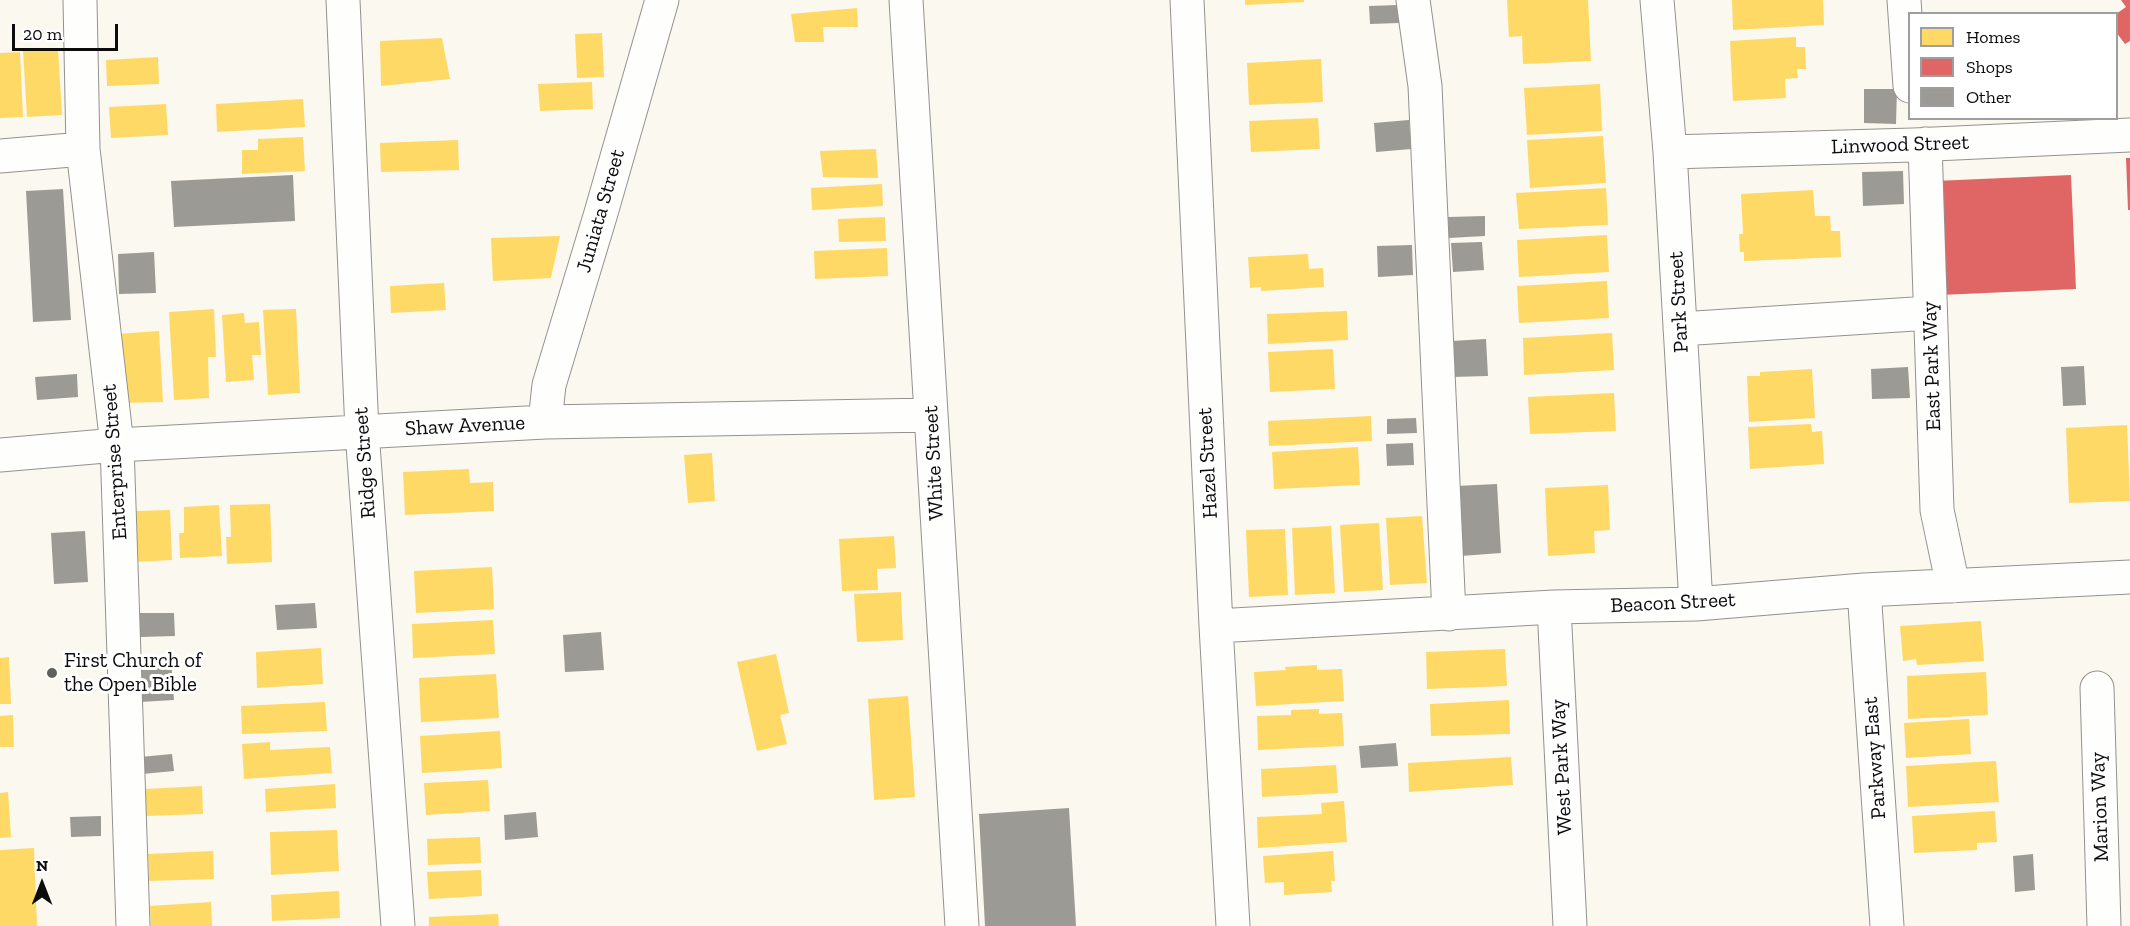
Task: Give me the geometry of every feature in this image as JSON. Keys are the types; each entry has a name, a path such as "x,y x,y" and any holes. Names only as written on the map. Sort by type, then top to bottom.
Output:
{"street":[{"name":"Enterprise Street","path":"80,0 83,149 117,445 133,926"},
{"name":"Ridge Street","path":"343,0 362,431 398,926"},
{"name":"Juniata Street","path":"545,422 549,384 602,213 662,0"},
{"name":"White Street","path":"906,0 962,926"},
{"name":"Hazel Street","path":"1186,0 1233,926"},
{"path":"1413,0 1425,86 1449,614"},
{"name":"Park Street","path":"1657,0 1670,152 1696,604"},
{"path":"1904,0 1908,57"},
{"name":"Linwood Street","path":"1670,152 1917,136 2130,135"},
{"name":"East Park Way","path":"1917,136 1930,313 1937,510 1953,586"},
{"path":"0,156 83,149"},
{"path":"1680,329 1930,313"},
{"name":"Shaw Avenue","path":"0,455 117,445 545,422 931,415"},
{"name":"Beacon Street","path":"1216,626 1554,607 1696,604 1864,590 2130,577"},
{"name":"Parkway East","path":"1864,590 1887,926"},
{"name":"West Park Way","path":"1554,607 1570,926"},
{"name":"Marion Way","path":"2097,688 2104,926"}],"building: Homes":[{"path":"1245,0 1304,0 1304,2 1245,5"},
{"path":"1507,0 1588,0 1591,61 1523,64 1522,36 1509,37"},
{"path":"1732,0 1823,0 1824,25 1733,30"},
{"path":"857,8 858,27 823,27 824,42 795,42 791,14"},
{"path":"602,33 604,77 577,78 575,34"},
{"path":"1796,37 1796,47 1805,47 1806,69 1797,69 1798,78 1785,79 1786,98 1733,101 1730,41"},
{"path":"442,38 450,79 381,86 380,41"},
{"path":"58,49 62,115 27,117 23,51"},
{"path":"20,52 23,117 0,118 0,53"},
{"path":"158,57 159,84 107,86 106,60"},
{"path":"1321,59 1323,102 1249,105 1247,63"},
{"path":"592,82 593,109 540,111 538,84"},
{"path":"1600,84 1602,131 1527,135 1524,88"},
{"path":"303,99 305,127 217,132 216,104"},
{"path":"166,104 168,135 111,138 109,107"},
{"path":"1318,118 1320,149 1251,152 1249,121"},
{"path":"1603,136 1606,183 1530,188 1527,140"},
{"path":"303,137 305,171 242,174 242,150 258,150 258,139"},
{"path":"458,140 459,170 381,172 380,143"},
{"path":"876,149 878,178 823,177 820,151"},
{"path":"882,184 883,206 812,210 811,188"},
{"path":"1606,188 1608,225 1519,229 1516,193"},
{"path":"1813,190 1815,216 1830,216 1831,231 1840,231 1841,257 1744,261 1744,252 1740,252 1739,234 1743,234 1741,194"},
{"path":"885,217 886,241 839,242 838,219"},
{"path":"1607,235 1609,272 1519,277 1517,240"},
{"path":"560,236 551,278 493,281 491,238"},
{"path":"887,248 888,276 815,279 814,251"},
{"path":"1308,254 1309,269 1323,268 1324,287 1261,291 1261,287 1250,288 1248,257"},
{"path":"1607,281 1609,318 1519,323 1517,286"},
{"path":"444,283 446,310 391,313 390,286"},
{"path":"214,309 216,357 208,357 209,398 174,400 169,312"},
{"path":"296,309 300,393 268,395 263,310"},
{"path":"1347,311 1348,340 1268,344 1267,314"},
{"path":"244,313 245,323 259,322 261,355 252,355 254,380 226,382 222,315"},
{"path":"159,331 163,402 121,403 117,334"},
{"path":"1612,333 1614,370 1524,375 1523,338"},
{"path":"1333,349 1335,389 1270,392 1268,352"},
{"path":"1812,369 1815,418 1749,422 1747,376 1760,376 1760,372"},
{"path":"1614,393 1616,431 1530,434 1528,397"},
{"path":"1371,416 1372,441 1269,446 1268,421"},
{"path":"1811,424 1812,432 1822,431 1824,464 1750,469 1748,427"},
{"path":"2127,425 2130,501 2069,503 2066,428"},
{"path":"1358,447 1360,485 1274,489 1272,452"},
{"path":"712,453 715,501 688,503 684,455"},
{"path":"469,469 470,483 493,482 494,511 405,515 403,472"},
{"path":"1608,485 1610,530 1594,531 1595,553 1548,556 1545,488"},
{"path":"270,504 272,562 227,564 226,537 231,537 230,505"},
{"path":"219,505 222,556 180,558 179,533 184,533 184,507"},
{"path":"170,510 172,560 133,562 132,535 137,535 136,511"},
{"path":"1422,516 1427,583 1390,585 1386,518"},
{"path":"1379,523 1383,590 1344,592 1340,525"},
{"path":"1331,526 1335,593 1295,595 1292,528"},
{"path":"1285,529 1288,595 1249,597 1246,530"},
{"path":"894,536 896,568 877,569 878,590 842,591 839,539"},
{"path":"492,567 494,609 416,613 414,571"},
{"path":"901,592 903,640 857,642 854,594"},
{"path":"493,620 495,654 413,658 412,624"},
{"path":"1981,621 1984,661 1917,665 1916,659 1903,661 1900,626"},
{"path":"321,648 323,684 257,688 256,652"},
{"path":"1505,649 1507,686 1427,689 1426,652"},
{"path":"776,654 789,713 780,715 787,744 757,751 737,662"},
{"path":"9,657 11,704 0,704 0,658"},
{"path":"1317,665 1317,670 1342,669 1344,701 1256,706 1254,672"},
{"path":"1986,672 1988,715 1908,719 1907,676"},
{"path":"496,674 499,718 421,722 419,678"},
{"path":"908,696 915,797 874,800 868,699"},
{"path":"1509,700 1510,734 1431,736 1430,704"},
{"path":"325,702 327,731 242,734 241,706"},
{"path":"1319,709 1319,714 1342,713 1344,746 1258,750 1257,716 1291,715 1291,710"},
{"path":"13,715 14,747 0,747 0,716"},
{"path":"1969,719 1971,754 1906,758 1904,723"},
{"path":"500,731 502,768 422,773 420,736"},
{"path":"270,742 270,750 330,747 332,773 244,779 242,744"},
{"path":"1511,757 1513,785 1409,792 1408,763"},
{"path":"1996,761 1999,802 1908,807 1906,766"},
{"path":"1336,765 1338,793 1262,797 1261,769"},
{"path":"488,780 490,811 426,815 424,783"},
{"path":"335,784 336,808 266,812 265,789"},
{"path":"202,786 203,814 146,816 145,789"},
{"path":"8,792 11,837 0,838 0,793"},
{"path":"1344,801 1347,842 1258,848 1257,817 1322,814 1321,803"},
{"path":"1995,811 1997,842 1977,843 1977,850 1914,853 1912,816"},
{"path":"337,830 339,871 271,875 270,832"},
{"path":"480,837 481,863 428,865 427,839"},
{"path":"34,848 37,926 0,926 0,850"},
{"path":"213,851 214,879 149,881 148,854"},
{"path":"1333,851 1335,881 1331,881 1332,892 1284,895 1284,882 1265,883 1263,856"},
{"path":"481,870 482,896 429,899 427,872"},
{"path":"339,891 340,918 272,921 271,895"},
{"path":"211,902 212,926 151,926 150,906"},
{"path":"498,914 499,926 429,926 429,917"}],"building: Shops":[{"path":"2121,0 2130,0 2130,41 2125,44 2118,35 2118,13 2126,7"},
{"path":"2126,158 2130,158 2130,210 2128,210"},
{"path":"2071,175 2076,289 1940,295 1935,181"}],"building: Other":[{"path":"1398,5 1399,23 1370,24 1369,6"},
{"path":"1864,89 1897,89 1896,124 1864,123"},
{"path":"1409,120 1411,149 1376,152 1374,123"},
{"path":"1903,171 1904,204 1863,206 1862,172"},
{"path":"293,175 295,221 174,227 171,181"},
{"path":"63,189 71,320 33,322 26,191"},
{"path":"1485,216 1485,236 1449,238 1448,217"},
{"path":"1482,242 1484,270 1453,272 1451,243"},
{"path":"1412,245 1413,275 1378,277 1377,246"},
{"path":"154,252 156,293 119,294 118,254"},
{"path":"1486,339 1488,376 1452,377 1451,341"},
{"path":"2084,366 2086,405 2063,406 2061,367"},
{"path":"1908,367 1910,398 1872,399 1871,369"},
{"path":"77,374 78,397 37,400 35,377"},
{"path":"1416,418 1417,433 1387,434 1387,419"},
{"path":"1413,443 1414,465 1387,466 1386,444"},
{"path":"1497,484 1501,553 1461,556 1456,486"},
{"path":"85,531 88,582 54,584 51,533"},
{"path":"315,603 317,628 277,630 275,605"},
{"path":"140,613 174,613 175,636 140,637"},
{"path":"601,632 604,670 565,672 563,635"},
{"path":"171,659 174,700 140,702 138,661"},
{"path":"1396,743 1398,766 1361,768 1359,746"},
{"path":"172,754 174,771 142,774 140,757"},
{"path":"1069,808 1076,926 985,926 979,814"},
{"path":"536,812 538,837 505,840 504,815"},
{"path":"101,816 101,836 71,837 70,817"},
{"path":"2033,854 2035,890 2015,892 2013,856"}],"place":[{"name":"First Church of the Open Bible","path":"52,673"}]}
